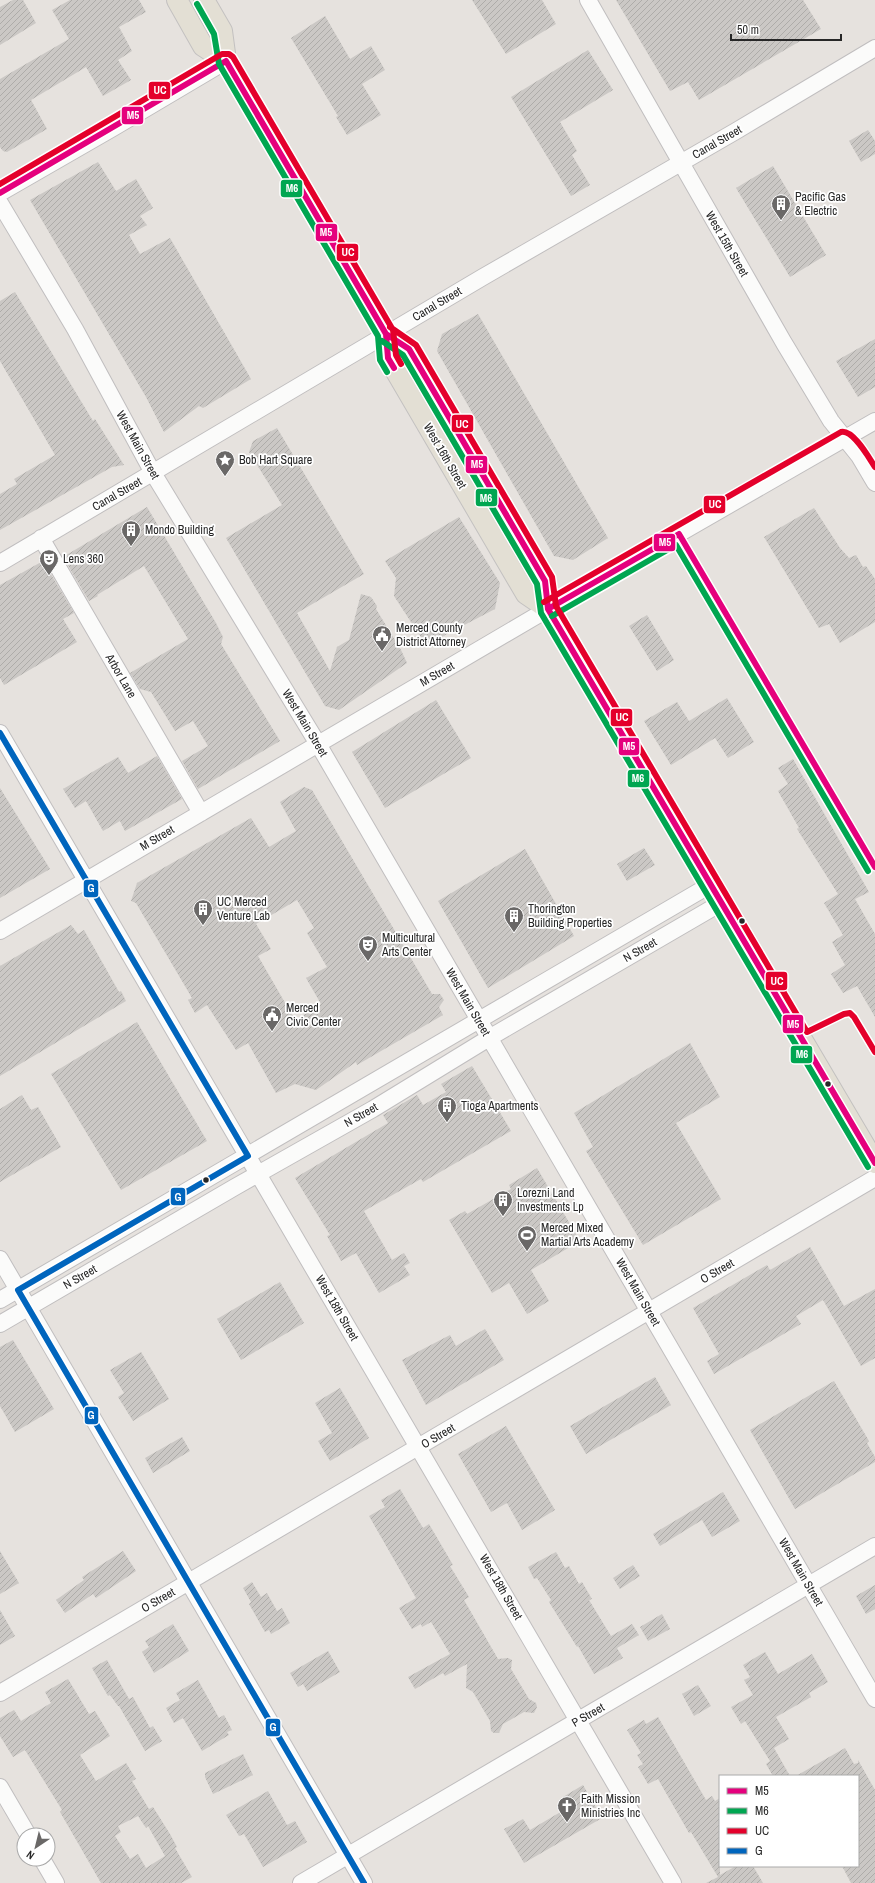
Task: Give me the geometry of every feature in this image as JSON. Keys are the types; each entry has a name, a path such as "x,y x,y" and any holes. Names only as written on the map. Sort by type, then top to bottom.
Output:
{"main road":[{"name":"West 16th Street","path":"177,0 203,46 226,61"},
{"name":"West 16th Street","path":"204,0 222,31 226,61 386,334 388,358 526,594 548,609 875,1163"}],"street":[{"name":"West 15th Street","path":"588,0 680,164 800,370 831,422 859,456 875,483"},
{"name":"Canal Street","path":"0,563 386,334 680,164 875,48"},
{"path":"0,193 226,61"},
{"name":"West Main Street","path":"0,203 75,329 153,473 318,744 875,1699"},
{"name":"M Street","path":"0,931 548,609 875,421"},
{"name":"Arbor Lane","path":"41,538 201,813"},
{"name":"West 18th Street","path":"0,733 674,1883"},
{"name":"N Street","path":"0,1300 710,885"},
{"name":"N Street","path":"0,1324 373,1109 489,1038 721,903"},
{"name":"O Street","path":"0,1693 875,1178"},
{"path":"0,1259 364,1883"},
{"name":"P Street","path":"301,1883 810,1586 875,1546"},
{"path":"0,1787 23,1827"},
{"path":"47,1867 56,1883"}],"building":[{"path":"13,0 23,0 36,23 0,45 0,7"},
{"path":"70,0 139,0 146,12 119,27 132,51 118,60 131,80 103,96 86,67 31,100 47,129 7,152 3,151 0,147 0,79 69,39 52,10"},
{"path":"472,0 542,0 556,24 506,54"},
{"path":"616,0 803,0 821,29 699,100 688,82 670,91"},
{"path":"325,16 350,59 371,46 385,70 362,84 381,115 347,135 336,117 338,116 291,38"},
{"path":"588,50 613,90 560,122 577,151 572,155 590,185 571,196 511,97"},
{"path":"868,130 875,141 875,154 861,162 849,141"},
{"path":"98,162 116,191 136,179 153,208 140,216 147,225 129,235 140,254 170,238 251,379 203,408 199,406 164,432 146,397 30,200"},
{"name":"Pacific Gas & Electric","path":"773,166 826,255 790,277 736,188"},
{"path":"15,292 93,421 95,419 124,465 112,467 0,530 0,494 17,484 14,479 55,455 0,361 0,301"},
{"path":"478,314 608,538 573,560 554,556 437,351 442,334"},
{"path":"875,339 875,387 858,397 836,361"},
{"path":"277,428 364,574 297,613 330,671 337,647 349,640 361,594 371,597 377,606 376,609 401,650 407,663 339,710 325,706 226,538 282,505 249,452 253,441"},
{"path":"147,507 216,623 223,637 221,644 280,741 198,789 182,761 208,746 193,721 175,731 151,692 140,689 130,673 188,639 144,566 89,601 63,557"},
{"path":"814,508 840,548 849,558 856,555 863,567 866,566 875,579 875,622 840,643 829,624 819,628 764,537"},
{"path":"459,517 500,583 495,609 426,645 394,596 396,578 385,561"},
{"path":"43,561 74,613 63,619 77,642 4,685 0,678 0,585"},
{"path":"647,615 674,660 657,671 629,626"},
{"path":"727,698 754,742 728,758 715,738 671,765 644,721 677,702 689,721"},
{"path":"436,700 471,758 385,808 352,752"},
{"path":"157,756 182,799 125,831 120,821 103,831 86,801 75,808 63,789 118,757 128,773"},
{"path":"793,759 869,892 855,899 875,934 875,1017 857,986 843,993 831,974 845,965 832,942 843,935 824,903 838,894 797,829 799,828 778,791 788,784 778,768"},
{"path":"304,787 312,790 432,994 440,994 444,1000 439,1007 443,1015 357,1065 356,1062 316,1090 295,1084 276,1093 248,1043 236,1050 207,1005 195,1013 188,1000 192,998 136,903 131,901 137,883 251,818 269,847 296,831 280,802","holes":["297,900 314,928 307,933 327,967 306,978 321,1004 295,1020 258,956 271,949 256,924"]},
{"path":"0,788 50,869 0,898"},
{"path":"644,848 655,865 627,881 617,864"},
{"name":"Thorington Building Properties","path":"525,849 574,936 488,988 438,901"},
{"path":"71,925 78,934 84,930 119,992 121,991 126,1001 0,1076 0,966"},
{"path":"137,1022 207,1141 121,1190 51,1074"},
{"path":"690,1043 720,1097 676,1123 721,1199 643,1245 586,1151 593,1147 574,1113"},
{"path":"472,1066 511,1131 423,1182 421,1179 364,1211 392,1260 404,1253 410,1263 404,1266 410,1275 379,1293 356,1253 341,1261 327,1236 330,1235 295,1178 388,1123 383,1115 417,1095 423,1105 446,1092 441,1084"},
{"path":"22,1095 31,1110 38,1107 61,1147 0,1182 0,1109"},
{"path":"537,1168 580,1241 531,1270 549,1301 527,1314 509,1283 492,1293 449,1220 465,1211 467,1214 511,1189 509,1185"},
{"path":"810,1247 844,1306 875,1289 875,1358 861,1366 823,1300 796,1316 801,1324 714,1374 707,1361 719,1354 693,1308 767,1265 770,1270"},
{"path":"280,1282 304,1323 241,1360 217,1319"},
{"path":"485,1329 504,1360 426,1405 402,1360 450,1335 456,1346"},
{"path":"13,1340 54,1409 15,1432 0,1406 0,1347"},
{"path":"141,1352 169,1399 133,1421 118,1397 124,1393 110,1370"},
{"path":"655,1377 671,1405 586,1454 570,1426"},
{"path":"834,1381 869,1441 867,1443 875,1457 875,1462 795,1509 750,1430"},
{"path":"340,1388 369,1438 330,1461 318,1441 332,1433 315,1403"},
{"path":"506,1426 555,1510 522,1530 507,1503 491,1512 458,1454"},
{"path":"182,1437 190,1451 153,1473 145,1458"},
{"path":"400,1489 423,1528 429,1524 453,1565 450,1566 469,1597 464,1600 498,1659 508,1658 512,1660 511,1669 529,1699 536,1703 537,1707 534,1713 524,1712 503,1724 499,1733 494,1733 491,1731 490,1721 473,1692 466,1688 467,1664 445,1676 443,1673 415,1689 408,1677 450,1654 431,1622 422,1627 421,1624 412,1629 399,1608 416,1598 369,1516 385,1507 381,1500"},
{"path":"723,1492 740,1521 712,1537 702,1520 660,1546 653,1534"},
{"path":"0,1551 19,1583 0,1594"},
{"path":"123,1551 136,1571 96,1598 93,1594 65,1613 56,1600 84,1580 82,1577"},
{"path":"556,1552 565,1568 569,1566 579,1584 582,1582 592,1599 589,1600 611,1636 632,1624 639,1635 617,1648 623,1658 594,1674 578,1646 577,1647 549,1602 551,1600 537,1578 534,1579 528,1567"},
{"path":"633,1565 640,1576 620,1589 613,1578"},
{"path":"252,1582 261,1597 267,1593 277,1611 282,1608 290,1623 271,1634 269,1630 265,1632 249,1604 251,1602 243,1588"},
{"path":"875,1585 875,1609 866,1614 856,1596"},
{"path":"0,1610 15,1636 0,1645"},
{"path":"662,1614 670,1629 648,1641 640,1627"},
{"path":"173,1624 189,1651 154,1673 142,1652 149,1647 145,1641"},
{"path":"328,1651 340,1672 307,1691 303,1684 298,1687 290,1673"},
{"path":"765,1652 778,1674 812,1654 828,1682 809,1693 811,1697 776,1717 789,1739 774,1748 789,1775 772,1775 766,1764 770,1761 745,1721 741,1724 731,1707 753,1695 744,1680 750,1677 743,1665"},
{"path":"107,1660 129,1699 133,1697 150,1728 153,1726 162,1741 145,1751 119,1706 110,1695 108,1696 92,1668"},
{"path":"68,1679 89,1714 95,1711 110,1736 80,1755 96,1781 126,1763 136,1779 132,1781 149,1809 153,1807 170,1834 177,1847 175,1848 192,1877 181,1883 101,1883 60,1812 62,1810 25,1750 13,1757 0,1736 0,1718 14,1710 21,1721 51,1703 45,1692","holes":["138,1816 146,1828 148,1826 165,1856 146,1868 138,1854 130,1859 115,1836 121,1832 118,1826"]},
{"path":"198,1680 219,1718 224,1715 232,1730 227,1732 229,1735 202,1751 183,1718 174,1723 166,1708 180,1700 176,1693"},
{"path":"698,1685 711,1706 694,1716 682,1694"},
{"path":"658,1717 706,1800 712,1796 715,1801 719,1799 720,1875 734,1867 754,1867 763,1883 706,1883 718,1877 691,1832 689,1833 658,1779 648,1784 638,1767 643,1764 637,1755 641,1753 627,1730 644,1720 646,1724"},
{"path":"845,1748 854,1764 858,1763 858,1760 875,1790 875,1883 851,1883 843,1867 859,1867 859,1775 798,1775"},
{"path":"243,1754 253,1775 213,1794 205,1777 205,1773"},
{"name":"Faith Mission Ministries Inc","path":"583,1785 602,1818 524,1863 504,1829 523,1819 530,1830 569,1807 563,1797"},
{"path":"268,1791 287,1825 295,1821 307,1842 263,1867 244,1834 239,1836 226,1815"}],"transit line":[{"name":"M6","path":"197,4 214,34 219,64 378,336 380,360 387,372"},
{"name":"UC","path":"0,184 222,54 229,54 233,57 393,330 396,355 401,364"},
{"name":"M5","path":"0,193 226,61 386,334 388,358 394,368"},
{"name":"UC","path":"390,327 416,345 552,577 556,606 807,1032 844,1014 850,1013 854,1017 875,1052"},
{"name":"M5","path":"386,334 409,349 545,581 548,609 875,1163"},
{"name":"M6","path":"382,341 403,355 537,584 541,613 868,1167"},
{"name":"UC","path":"544,602 841,432 846,432 855,439 875,467"},
{"name":"M5","path":"548,609 679,534 875,867"},
{"name":"M6","path":"552,616 676,545 868,871"},
{"name":"G","path":"0,733 248,1156 18,1290 364,1883"}],"place":[{"name":"Pacific Gas & Electric","path":"781,221"},
{"name":"Bob Hart Square","path":"225,477"},
{"name":"Mondo Building","path":"131,547"},
{"name":"Lens 360","path":"49,576"},
{"name":"Merced County District Attorney","path":"382,652"},
{"name":"UC Merced Venture Lab","path":"203,926"},
{"name":"Thorington Building Properties","path":"514,933"},
{"name":"Multicultural Arts Center","path":"368,962"},
{"name":"Merced Civic Center","path":"272,1032"},
{"name":"Tioga Apartments","path":"447,1123"},
{"name":"Lorezni Land Investments Lp","path":"503,1217"},
{"name":"Merced Mixed Martial Arts Academy","path":"527,1252"},
{"name":"Faith Mission Ministries Inc","path":"567,1823"}]}
